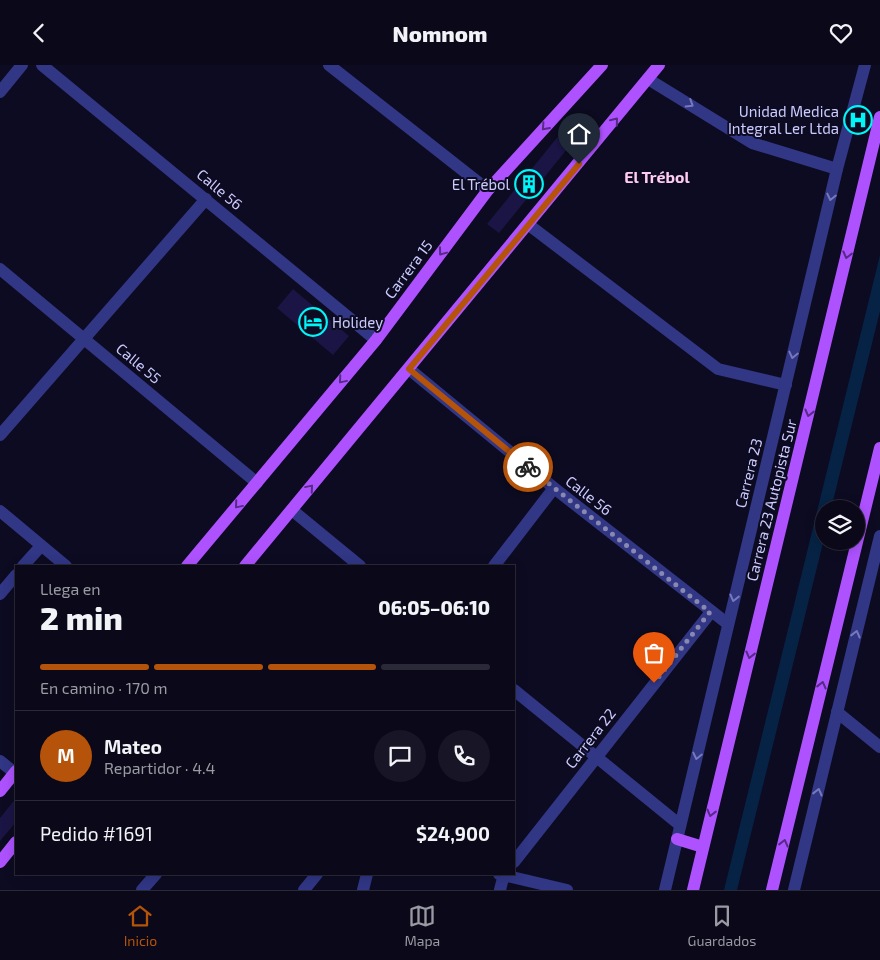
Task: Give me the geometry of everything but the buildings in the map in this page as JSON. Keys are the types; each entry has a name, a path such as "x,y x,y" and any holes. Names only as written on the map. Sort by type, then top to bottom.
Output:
{"main road":[{"name":"Carrera 15","path":"188,565 376,340 488,190 602,65"},
{"path":"246,565 529,225 659,65"},
{"name":"Carrera 23 Autopista Sur","path":"693,890 880,117"},
{"path":"772,890 876,477 880,448"},
{"path":"0,791 15,773"},
{"path":"677,839 703,847"},
{"path":"0,861 15,843"}],"street":[{"path":"0,92 22,65"},
{"name":"Calle 56","path":"42,65 376,340"},
{"path":"328,65 488,190"},
{"name":"Carrera 23","path":"665,890 837,169 865,65"},
{"path":"648,79 752,143 837,169"},
{"path":"0,435 206,199"},
{"path":"529,225 718,369 786,385"},
{"name":"Calle 55","path":"0,269 257,483"},
{"name":"Calle 56","path":"409,369 554,489 710,612 728,624"},
{"path":"495,565 554,489"},
{"path":"292,510 359,565"},
{"path":"0,511 65,565"},
{"path":"794,890 880,536"},
{"path":"24,565 41,546"},
{"path":"0,594 15,576"},
{"name":"Carrera 22","path":"515,861 710,612"},
{"path":"515,691 597,755 680,825"},
{"path":"837,712 880,747"},
{"path":"0,761 15,771"},
{"path":"142,890 155,875"},
{"path":"304,890 316,875"},
{"path":"363,890 367,875"},
{"path":"500,890 502,875"},
{"path":"506,875 567,890"}],"water":[{"path":"880,255 880,311 833,500 820,500"},
{"path":"815,520 815,550 821,550 737,890 724,890"}],"way so far":[{"path":"528,467 710,612 654,683"}],"place":[{"name":"Unidad Medica Integral Ler Ltda","path":"858,120"},
{"name":"El Trébol","path":"529,184"},
{"name":"Holidey","path":"313,322"}],"district":[{"name":"El Trébol","path":"657,176"}],"route":[{"path":"528,467 409,369 579,164"}]}
